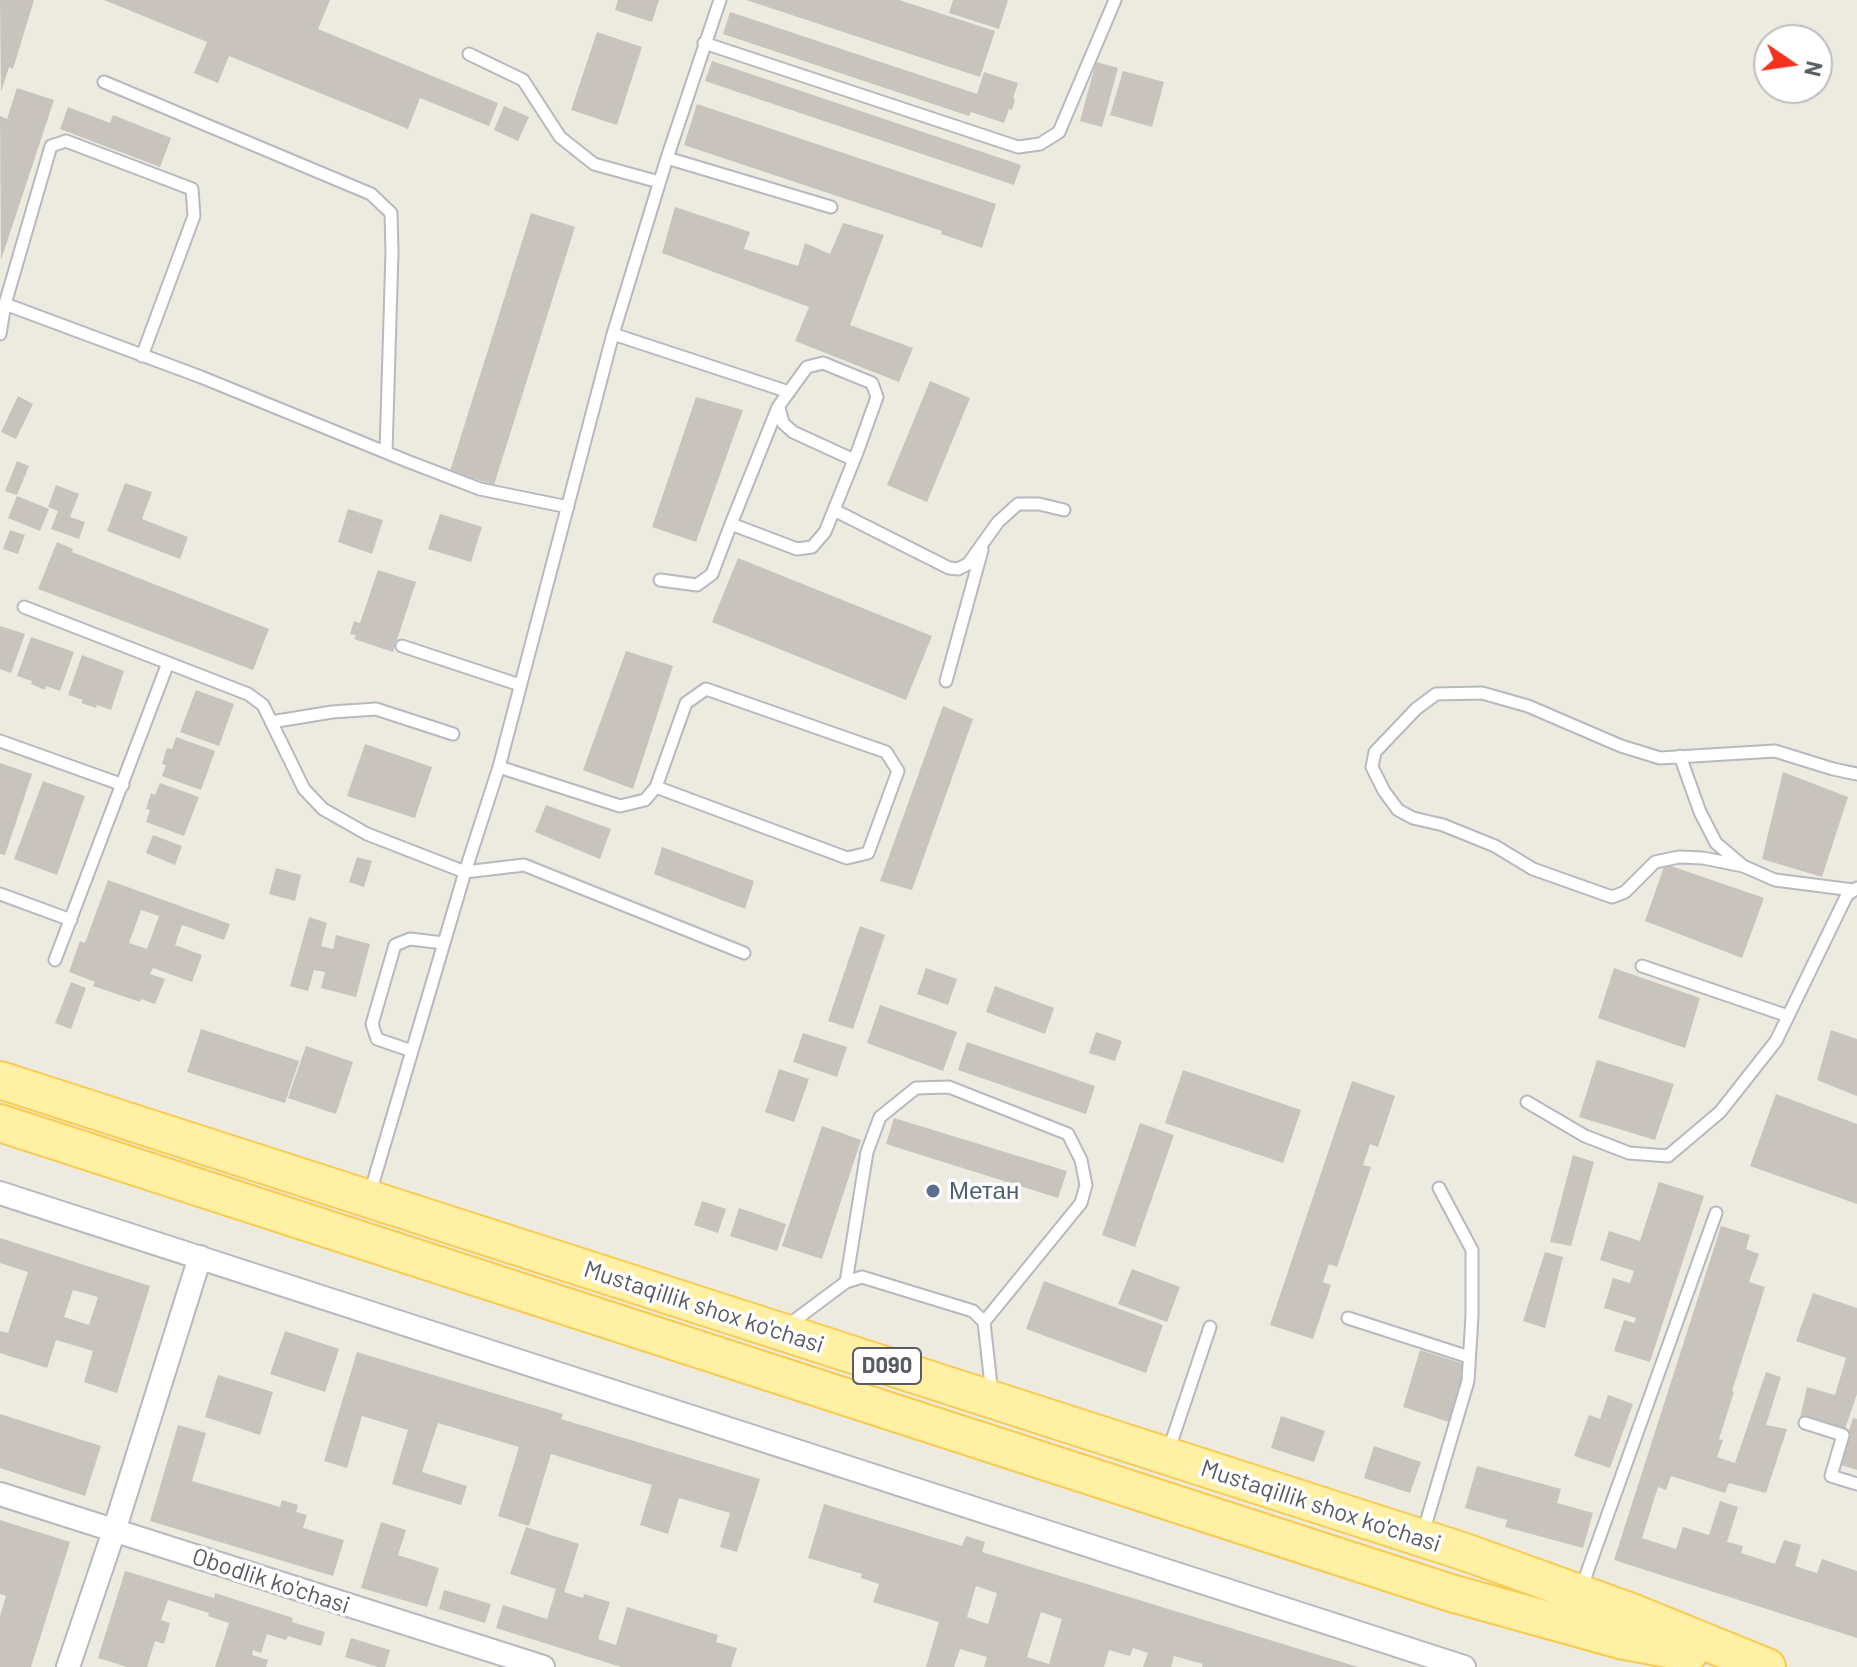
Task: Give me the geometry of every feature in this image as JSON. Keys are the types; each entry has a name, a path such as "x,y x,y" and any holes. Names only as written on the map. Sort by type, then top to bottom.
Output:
{"main road":[{"name":"Mustaqillik shox ko'chasi","path":"0,1080 1421,1538 1629,1611 1767,1667"},
{"path":"86,1150 99,1112"},
{"name":"Mustaqillik shox ko'chasi","path":"0,1123 1451,1593 1620,1640 1767,1667"}],"street":[{"path":"0,1193 1464,1667"},
{"path":"68,1667 200,1257"},
{"name":"Obodlik ko'chasi","path":"0,1494 543,1667"}],"lane":[{"path":"368,1199 499,767 613,334 659,182 720,0"},
{"path":"704,43 1018,147 1040,144 1059,132 1115,0"},
{"path":"469,54 523,80 560,137 594,164 659,182"},
{"path":"104,82 371,194 391,213 386,452"},
{"path":"0,334 5,304 51,146 66,141 192,189 194,216 142,356"},
{"path":"667,158 831,207"},
{"path":"5,304 201,377 480,489 568,507"},
{"path":"613,334 789,392"},
{"path":"660,580 697,585 712,574 731,524 778,407 807,367 823,363 872,383 877,397 854,460 825,532 812,547 797,549 731,524"},
{"path":"778,407 783,423 793,432 854,460"},
{"path":"834,510 949,568 958,569 968,564 998,522 1018,504 1039,504 1064,510"},
{"path":"946,681 983,544"},
{"path":"24,607 248,694 263,705 304,789 323,809 367,834 465,872 524,865 744,953"},
{"path":"402,646 520,685"},
{"path":"55,960 168,663"},
{"path":"499,767 620,806 645,800 656,787 686,703 706,689 886,752 898,771 868,853 847,858 656,787"},
{"path":"1855,889 1775,880 1743,866 1679,857 1655,862 1625,892 1612,897 1533,869 1495,846 1398,810 1372,767 1375,752 1416,709 1436,694 1482,693 1528,706 1621,746 1660,758 1775,751 1857,774"},
{"path":"271,722 332,712 376,709 453,734"},
{"path":"0,741 123,785"},
{"path":"1680,756 1700,812 1716,843 1743,866"},
{"path":"1527,1102 1585,1136 1629,1153 1668,1156 1720,1112 1776,1041 1847,895 1855,889"},
{"path":"0,894 71,920"},
{"path":"412,1051 377,1039 372,1024 395,945 410,939 444,943"},
{"path":"1642,966 1788,1016"},
{"path":"846,1282 867,1152 880,1117 916,1088 949,1087 1068,1134 1081,1160 1086,1185 1081,1203 984,1322"},
{"path":"1421,1538 1468,1381 1472,1250 1439,1188"},
{"path":"1579,1593 1716,1213"},
{"path":"780,1331 846,1282 862,1277 973,1311 984,1322 992,1400"},
{"path":"1348,1318 1469,1357"},
{"path":"1167,1456 1210,1327"},
{"path":"1805,1423 1843,1435 1831,1476 1857,1484"}],"building":[{"path":"0,0 34,0 13,69 9,67 1,92"},
{"path":"104,0 330,0 318,29 498,103 489,126 420,98 408,129 229,56 218,83 194,73 207,42"},
{"path":"618,0 659,0 652,22 615,10"},
{"path":"746,0 899,0 995,31 980,77"},
{"path":"953,0 1008,0 999,29 949,13"},
{"path":"730,12 977,94 984,72 1018,83 1012,110 1009,109 1004,123 971,112 969,116 723,34"},
{"path":"597,32 642,47 617,125 571,110"},
{"path":"712,61 1021,165 1014,185 705,81"},
{"path":"1096,62 1118,68 1102,127 1080,121"},
{"path":"1123,71 1164,82 1152,127 1110,115"},
{"path":"17,88 54,100 1,260 0,116 7,119"},
{"path":"697,104 996,204 982,248 941,234 942,231 684,145"},
{"path":"504,106 529,117 518,141 494,130"},
{"path":"68,107 110,123 113,115 171,138 160,167 60,129"},
{"path":"675,207 750,232 744,249 798,266 805,243 830,254 843,223 884,235 850,325 913,348 899,382 795,341 809,307 662,253"},
{"path":"531,213 575,227 494,485 450,471"},
{"path":"930,381 970,398 927,502 887,485"},
{"path":"18,396 33,404 16,439 1,432"},
{"path":"696,397 743,410 696,542 652,527"},
{"path":"17,461 29,466 17,495 5,491"},
{"path":"125,483 152,492 142,519 188,537 180,559 107,531"},
{"path":"56,485 79,494 70,517 85,522 79,539 51,529 58,511 48,507"},
{"path":"17,496 49,509 40,531 8,518"},
{"path":"348,509 383,520 372,554 338,542"},
{"path":"440,514 482,527 471,562 428,549"},
{"path":"10,530 25,535 18,554 3,549"},
{"path":"57,542 73,549 72,552 269,629 253,670 38,589"},
{"path":"738,558 932,636 906,700 712,622"},
{"path":"378,570 416,582 393,652 354,639 356,635 350,634 354,621 360,623"},
{"path":"0,626 25,634 11,673 0,669"},
{"path":"31,637 74,652 60,691 46,686 45,690 17,676"},
{"path":"626,651 673,666 633,789 583,770"},
{"path":"82,655 124,671 111,710 81,703 83,700 68,695"},
{"path":"196,690 234,704 219,746 180,732"},
{"path":"943,706 973,719 912,890 880,881"},
{"path":"176,737 215,751 201,790 162,776 167,748 172,749"},
{"path":"365,744 432,767 415,818 347,796"},
{"path":"0,763 32,774 5,855 0,854"},
{"path":"1783,772 1848,797 1822,877 1762,859"},
{"path":"43,781 85,796 57,875 14,859"},
{"path":"160,783 199,797 184,836 146,822 151,793 155,795"},
{"path":"546,805 611,829 600,859 535,832"},
{"path":"153,835 182,846 175,865 146,853"},
{"path":"662,847 754,881 745,909 654,874"},
{"path":"357,857 372,861 364,887 349,882"},
{"path":"1665,864 1764,898 1742,958 1645,921"},
{"path":"276,868 301,875 295,901 269,894"},
{"path":"108,880 230,924 224,940 182,925 175,945 202,955 192,982 153,968 150,974 165,979 155,1004 93,986 95,982 69,972 80,941 85,943","holes":["141,910 159,916 147,949 129,943"]},
{"path":"309,917 327,923 321,946 333,949 336,935 370,944 356,997 321,988 325,972 314,970 308,991 290,986"},
{"path":"860,926 885,935 853,1029 828,1021"},
{"path":"926,968 957,979 948,1005 917,994"},
{"path":"1614,968 1700,998 1685,1048 1598,1018"},
{"path":"71,982 86,988 71,1029 55,1023"},
{"path":"995,986 1054,1008 1045,1034 986,1012"},
{"path":"880,1005 957,1032 943,1071 867,1043"},
{"path":"201,1029 299,1061 285,1103 187,1072"},
{"path":"1831,1030 1857,1039 1857,1096 1817,1080"},
{"path":"1096,1032 1122,1041 1115,1061 1089,1053"},
{"path":"803,1033 847,1047 837,1077 793,1062"},
{"path":"967,1042 1095,1086 1086,1114 958,1070"},
{"path":"306,1046 353,1062 336,1114 288,1098"},
{"path":"1597,1060 1674,1084 1655,1140 1579,1117"},
{"path":"779,1069 809,1079 794,1122 765,1112"},
{"path":"1183,1070 1301,1110 1283,1163 1165,1123"},
{"path":"1352,1081 1395,1096 1378,1147 1370,1144 1363,1165 1371,1167 1337,1267 1329,1264 1323,1282 1331,1285 1313,1339 1270,1325"},
{"path":"1776,1094 1857,1124 1857,1204 1750,1166"},
{"path":"894,1118 1067,1171 1058,1198 886,1144"},
{"path":"1140,1123 1174,1135 1135,1247 1102,1235"},
{"path":"822,1126 861,1140 822,1259 782,1246"},
{"path":"1573,1155 1594,1162 1571,1246 1550,1242"},
{"path":"1659,1182 1704,1196 1650,1362 1614,1351 1624,1320 1634,1323 1636,1318 1604,1308 1613,1278 1630,1283 1634,1271 1600,1260 1609,1231 1640,1241"},
{"path":"702,1201 726,1209 718,1233 694,1225"},
{"path":"739,1208 786,1224 777,1251 730,1236"},
{"path":"1721,1226 1750,1235 1746,1249 1759,1254 1749,1282 1765,1287 1732,1391 1717,1457 1735,1463 1766,1372 1781,1377 1766,1425 1787,1429 1766,1493 1729,1483 1725,1493 1671,1476 1666,1490 1658,1487 1642,1538 1676,1549 1683,1527 1709,1535 1720,1501 1738,1507 1727,1542 1743,1546 1741,1553 1775,1564 1784,1540 1801,1545 1795,1566 1817,1573 1822,1559 1857,1571 1857,1638 1614,1560"},
{"path":"0,1238 150,1286 117,1393 84,1382 93,1351 56,1340 47,1368 0,1353 0,1331 8,1333 28,1272 0,1263","holes":["73,1290 98,1297 89,1325 64,1317"]},
{"path":"1545,1252 1563,1257 1545,1328 1523,1321"},
{"path":"1132,1269 1180,1287 1167,1322 1118,1304"},
{"path":"1044,1281 1163,1325 1146,1373 1026,1329"},
{"path":"1813,1293 1857,1308 1857,1394 1844,1432 1800,1418 1807,1387 1835,1395 1846,1358 1796,1341"},
{"path":"285,1331 339,1349 325,1392 270,1374"},
{"path":"1420,1350 1467,1365 1449,1422 1403,1407"},
{"path":"357,1352 563,1414 561,1419 760,1479 737,1552 720,1547 730,1513 679,1498 668,1534 640,1525 652,1485 551,1454 529,1526 498,1516 519,1447 438,1423 422,1472 467,1486 461,1505 392,1484 408,1430 362,1416 347,1468 324,1461"},
{"path":"218,1375 273,1392 260,1435 205,1417"},
{"path":"1608,1395 1633,1404 1610,1468 1574,1456 1589,1415 1600,1419"},
{"path":"0,1414 101,1446 85,1496 0,1468"},
{"path":"1281,1416 1325,1431 1314,1462 1271,1448"},
{"path":"1853,1418 1857,1419 1857,1470 1838,1464"},
{"path":"178,1425 206,1433 192,1481 280,1507 282,1500 298,1505 296,1512 307,1515 303,1528 344,1540 333,1576 150,1521"},
{"path":"1374,1446 1421,1462 1410,1493 1364,1478"},
{"path":"1477,1466 1561,1489 1557,1503 1593,1513 1583,1548 1505,1527 1507,1520 1465,1508"},
{"path":"824,1504 962,1546 966,1536 985,1542 982,1552 1358,1667 1202,1667 1203,1664 1174,1656 1171,1667 1143,1667 1148,1653 1133,1648 1130,1656 1109,1650 1104,1667 984,1667 987,1657 960,1649 954,1667 926,1667 939,1622 873,1602 879,1584 861,1578 862,1574 808,1558","holes":["976,1586 997,1593 988,1624 967,1617","1041,1612 1062,1619 1049,1664 1027,1657"]},
{"path":"0,1520 70,1542 31,1667 0,1667 0,1616 6,1596 0,1594"},
{"path":"381,1522 406,1530 398,1555 439,1568 427,1607 361,1588"},
{"path":"526,1527 579,1544 564,1592 610,1602 598,1639 616,1645 627,1607 718,1635 716,1642 737,1648 731,1667 621,1667 496,1628 503,1605 547,1619 556,1589 510,1574"},
{"path":"125,1571 214,1598 215,1593 293,1618 292,1622 325,1632 321,1646 288,1636 286,1640 267,1634 261,1653 253,1650 252,1655 268,1660 266,1667 215,1667 229,1623 168,1600 161,1620 170,1623 164,1644 155,1641 147,1667 127,1667 98,1658"},
{"path":"444,1590 491,1604 485,1623 439,1609"},
{"path":"351,1638 390,1650 385,1667 345,1657"}],"place":[{"name":"Метан","path":"933,1191"}]}
